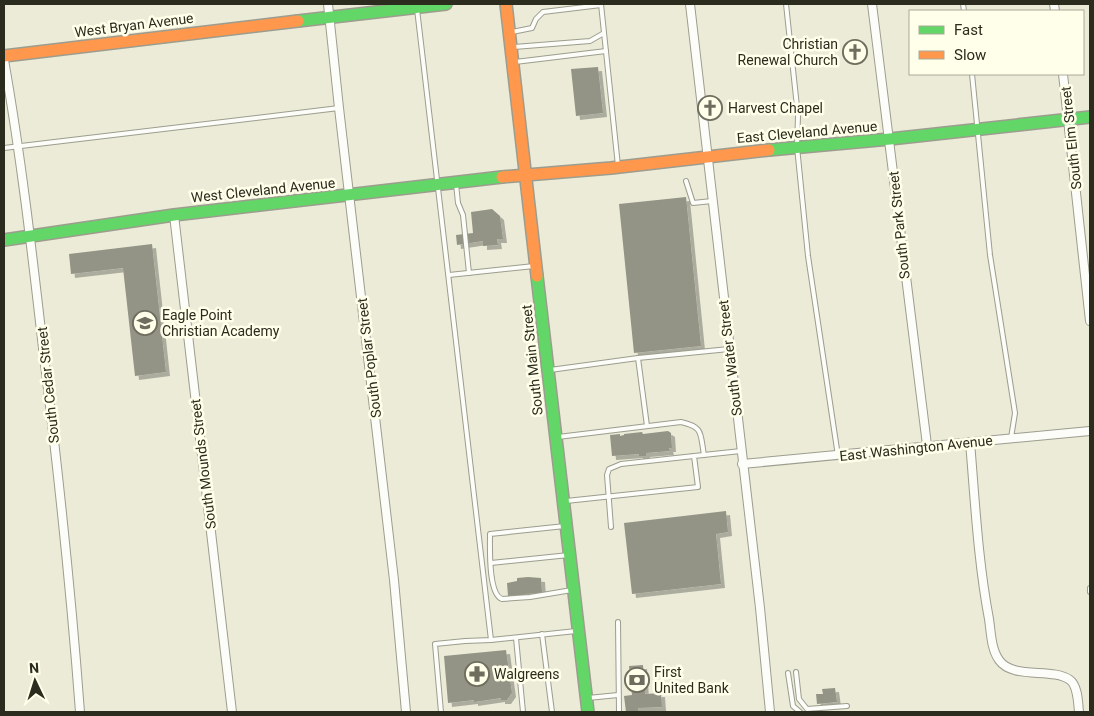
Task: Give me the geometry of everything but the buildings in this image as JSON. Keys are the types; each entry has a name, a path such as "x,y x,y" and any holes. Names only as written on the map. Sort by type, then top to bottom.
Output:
{"street":[{"name":"South Poplar Street","path":"328,4 338,108 350,196 394,580 406,712"},
{"name":"West Bryan Avenue","path":"4,56 446,4"},
{"name":"South Main Street","path":"506,4 588,712"},
{"name":"South Water Street","path":"690,4 760,608 770,712"},
{"name":"South Park Street","path":"872,4 927,445"},
{"name":"South Cedar Street","path":"4,60 19,146 52,422 74,634 80,712"},
{"name":"South Elm Street","path":"1063,75 1090,321"},
{"name":"East Cleveland Avenue","path":"526,176 797,146 890,139 1090,117"},
{"name":"West Cleveland Avenue","path":"4,240 30,238 174,215 526,176"},
{"name":"South Mounds Street","path":"174,215 232,712"},
{"name":"East Washington Avenue","path":"742,464 1090,431"},
{"path":"970,442 982,583 994,648 999,661 1015,670 1057,675 1070,680 1074,685 1079,712"}],"lane":[{"path":"552,4 552,10"},
{"path":"510,33 530,30 542,12 601,4 618,167"},
{"path":"786,4 798,116 797,146 808,256 838,456"},
{"path":"417,7 491,640"},
{"path":"511,48 590,41 604,33"},
{"path":"513,62 606,51"},
{"path":"972,75 990,255 1015,413 1011,438"},
{"path":"4,148 338,108"},
{"path":"686,181 693,203 712,201"},
{"path":"456,184 458,203 463,215 469,272"},
{"path":"449,275 536,265"},
{"path":"548,370 638,358 729,349"},
{"path":"638,358 647,426"},
{"path":"556,437 681,422 694,424 699,429 704,455"},
{"path":"611,527 607,475 609,469 613,466 741,451"},
{"path":"563,501 698,487 694,456"},
{"path":"566,526 491,533 493,585 495,593 499,598 530,597 574,590"},
{"path":"491,563 570,555"},
{"path":"618,622 619,712"},
{"path":"442,712 435,644 516,638 578,630"},
{"path":"542,634 552,712"},
{"path":"516,638 522,712"},
{"path":"796,672 799,699 807,708 847,706"},
{"path":"788,673 792,706 800,712"},
{"path":"586,698 618,695"},
{"path":"810,712 818,708"}],"traffic: fast":[{"path":"298,21 446,4"},
{"path":"769,150 1090,117"},
{"path":"4,240 174,215 502,177"},
{"path":"537,276 588,712"}],"traffic: slow":[{"path":"506,4 537,276"},
{"path":"4,56 298,21"},
{"path":"502,177 611,168 769,150"}],"place":[{"name":"Christian Renewal Church","path":"855,52"},
{"name":"Harvest Chapel","path":"710,108"},
{"name":"Eagle Point Christian Academy","path":"145,323"},
{"name":"Walgreens","path":"477,674"},
{"name":"First United Bank","path":"637,680"}]}
